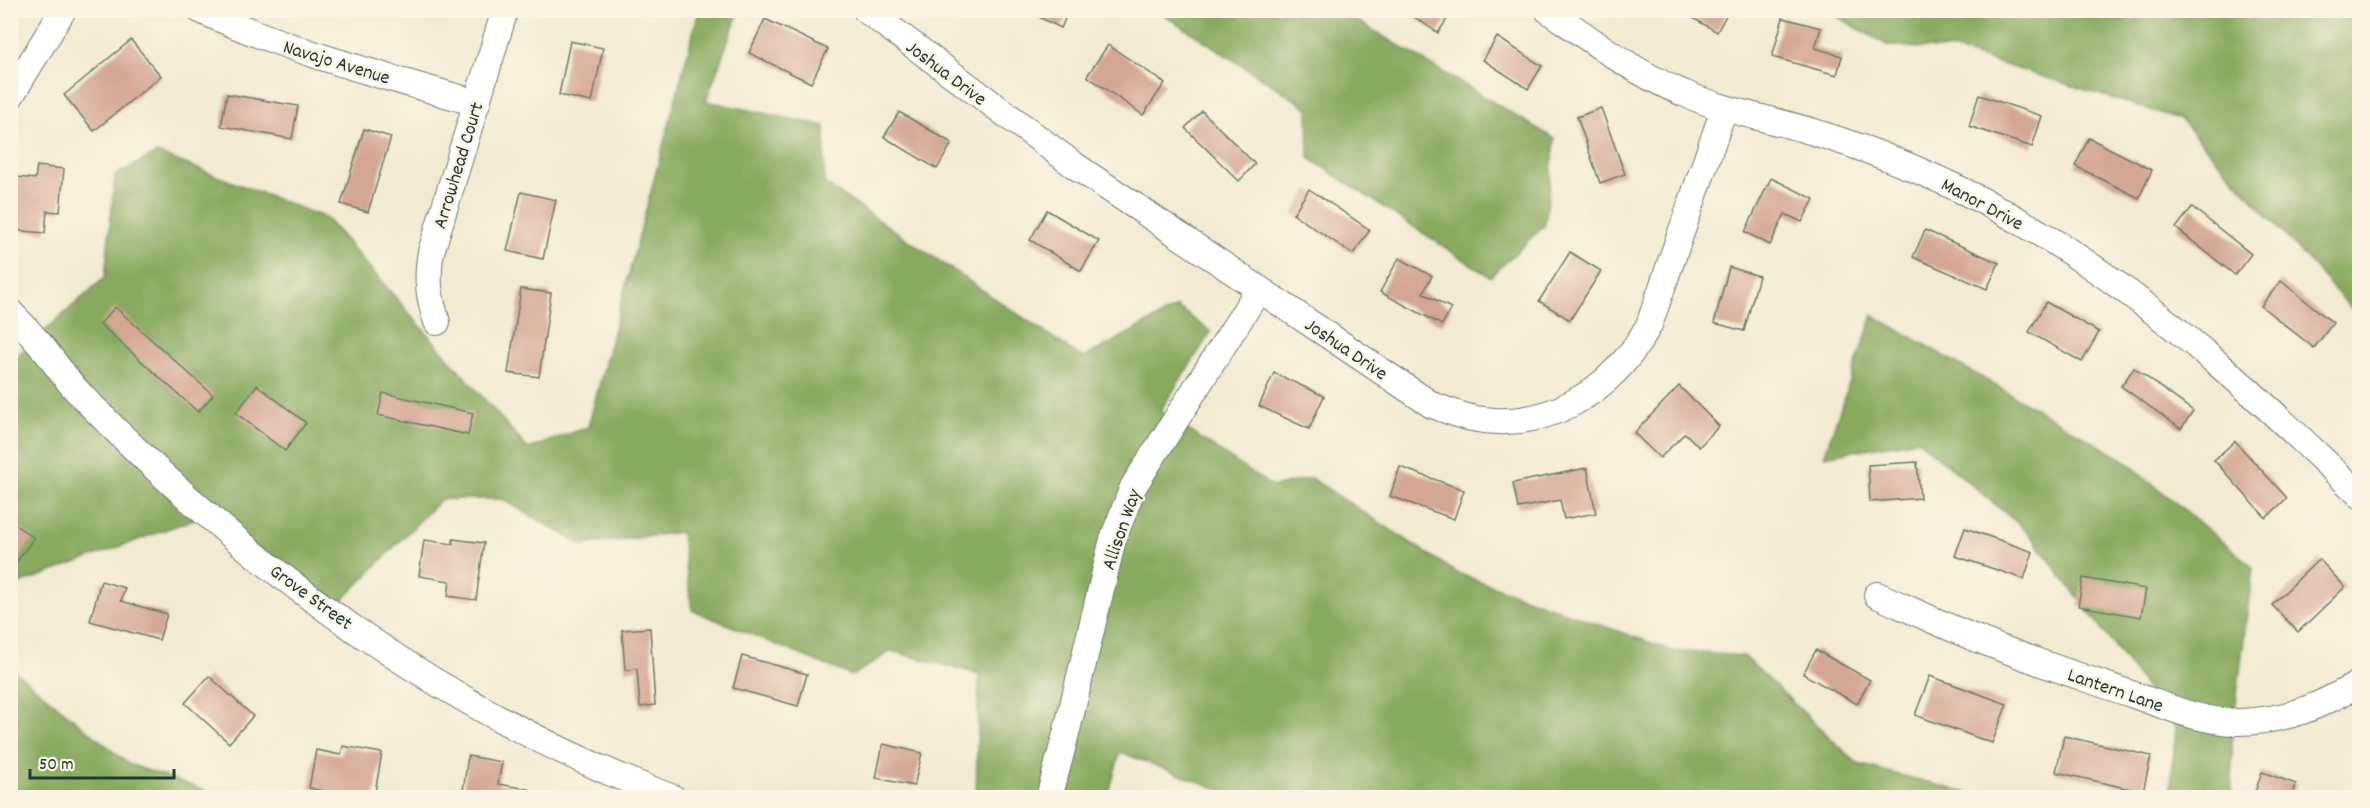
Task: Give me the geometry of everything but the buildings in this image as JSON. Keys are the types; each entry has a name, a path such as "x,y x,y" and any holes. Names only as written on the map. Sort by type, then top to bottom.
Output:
{"street":[{"path":"10,97 63,10"},
{"name":"Navajo Avenue","path":"200,10 243,30 296,50 477,103"},
{"name":"Arrowhead Court","path":"438,322 430,302 429,260 505,10"},
{"name":"Joshua Drive","path":"866,10 1074,165 1432,405 1467,417 1495,420 1526,418 1551,412 1577,402 1598,388 1619,369 1637,347 1649,325 1724,108"},
{"name":"Manor Drive","path":"1548,10 1643,74 1683,93 1724,108 1826,136 1894,160 1999,210 2062,246 2130,293 2219,364 2360,495"},
{"name":"Allison Way","path":"1049,798 1113,540 1133,487 1259,289"},
{"name":"Grove Street","path":"10,312 43,347 79,393 165,478 233,537 303,592 446,689 506,723 567,754 673,798"},
{"name":"Lantern Lane","path":"1876,595 2006,650 2205,719 2238,722 2268,720 2297,714 2324,703 2360,683"}],"green space":[{"path":"699,11 739,11 706,101 825,126 824,183 1083,358 1177,307 1211,332 1160,411 1273,487 1311,478 1457,573 1673,651 1744,656 1858,764 1983,797 1239,797 1120,752 1108,797 976,797 979,674 891,651 852,676 692,610 681,532 582,545 502,499 441,499 331,612 205,515 11,587 11,361 105,277 115,175 157,153 326,218 528,449 588,427"},
{"path":"1158,11 1341,11 1555,139 1545,225 1490,277 1309,158 1308,108"},
{"path":"1827,11 2359,11 2359,317 2180,119 1956,50 1889,46"},
{"path":"1873,315 2123,459 2253,567 2232,735 2232,797 2170,797 2176,727 2028,532 1918,440 1824,456"},
{"path":"11,668 129,764 224,797 11,797"}]}
